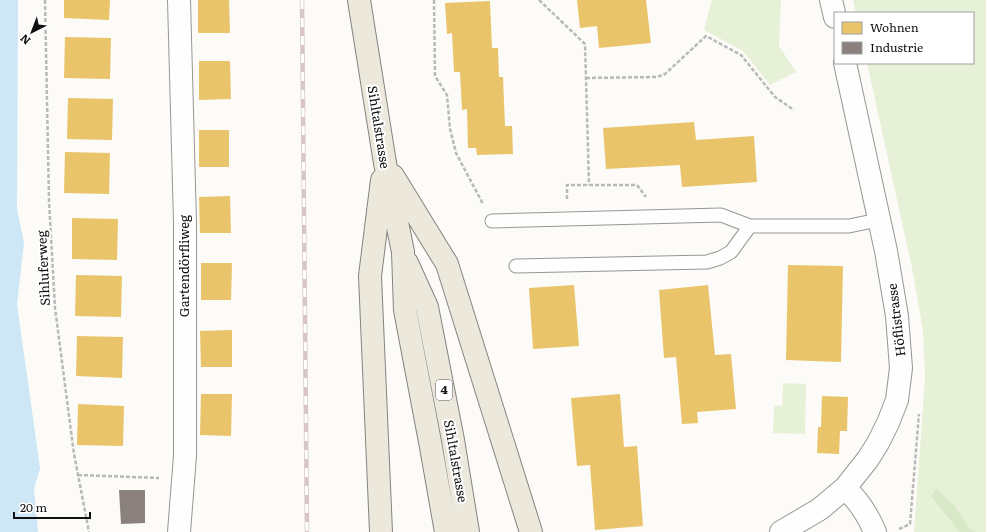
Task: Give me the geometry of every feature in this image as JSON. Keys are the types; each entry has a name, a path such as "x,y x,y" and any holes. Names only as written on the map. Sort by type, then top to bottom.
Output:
{"main road":[{"name":"Sihltalstrasse","path":"359,0 385,163 403,252 405,310 432,447 446,532"},
{"path":"381,532 370,276 385,163"},
{"path":"385,163 447,264 531,532"},
{"name":"Sihltalstrasse","path":"403,252 428,307 453,440 468,532"}],"street":[{"name":"Gartendörfliweg","path":"179,532 185,456 185,223 180,0"},
{"path":"831,0 834,13"},
{"name":"Höflistrasse","path":"781,532 820,509 845,488 868,459 888,423 897,400 901,368 897,316 886,251 878,220 845,64"},
{"path":"845,488 857,499 869,517 875,532"}],"lane":[{"path":"492,221 721,215 750,226 849,226 878,220"},
{"path":"516,266 707,262 720,258 731,252 750,226"}],"path":[{"name":"Sihluferweg","path":"45,0 49,201 55,308 78,475 89,532"},
{"path":"434,0 435,76 446,95 450,129 456,153 492,221"},
{"path":"539,0 585,44 589,185"},
{"path":"586,78 657,77 664,74 706,36 741,55 775,97 794,110"},
{"path":"568,219 567,186 589,185 637,185 649,202 650,217"},
{"path":"893,532 910,524 919,412"},
{"path":"78,475 182,479"}],"green space":[{"path":"712,0 781,0 779,46 796,72 770,85 743,51 704,30"},
{"path":"853,0 986,0 986,532 914,532 925,377 923,331 912,268 867,64 974,64 974,12 856,12"},
{"path":"783,383 806,384 805,434 773,433 774,405 782,406"},
{"path":"936,489 952,503 970,529 975,532 960,532 931,496"}],"water":[{"path":"0,0 18,0 17,209 24,243 17,304 40,468 34,489 38,532 0,532"}],"building: Wohnen":[{"path":"64,0 110,0 109,20 64,18"},
{"path":"198,0 229,0 230,33 198,33"},
{"path":"577,0 646,0 651,43 599,48 597,26 580,28"},
{"path":"490,1 492,48 498,48 499,77 503,77 505,126 512,126 513,154 477,155 476,148 468,148 467,109 462,110 460,72 454,72 452,33 447,34 445,3"},
{"path":"65,37 111,38 110,79 64,78"},
{"path":"199,61 230,61 231,99 199,100"},
{"path":"68,98 113,99 112,140 67,139"},
{"path":"694,122 696,140 754,136 757,182 682,187 680,165 606,169 603,128"},
{"path":"199,130 229,130 229,167 199,167"},
{"path":"65,152 110,153 109,194 64,193"},
{"path":"230,196 231,233 200,233 199,197"},
{"path":"72,218 118,219 117,260 72,259"},
{"path":"201,263 232,263 231,300 201,300"},
{"path":"788,265 843,266 841,362 786,360"},
{"path":"76,275 122,276 121,317 75,316"},
{"path":"574,285 579,346 533,349 529,288"},
{"path":"708,285 715,355 731,354 736,409 697,412 698,423 682,424 676,357 664,358 659,290"},
{"path":"232,330 232,367 201,367 200,331"},
{"path":"77,336 123,337 122,378 76,376"},
{"path":"201,394 232,394 231,436 200,435"},
{"path":"620,394 624,447 637,446 643,526 595,530 590,465 577,466 571,398"},
{"path":"822,396 848,397 847,431 840,431 839,454 817,453 818,427 821,427"},
{"path":"78,404 124,406 123,446 77,445"}],"building: Industrie":[{"path":"119,490 145,490 145,523 121,524"}],"railway":[{"path":"302,0 307,532"}]}
